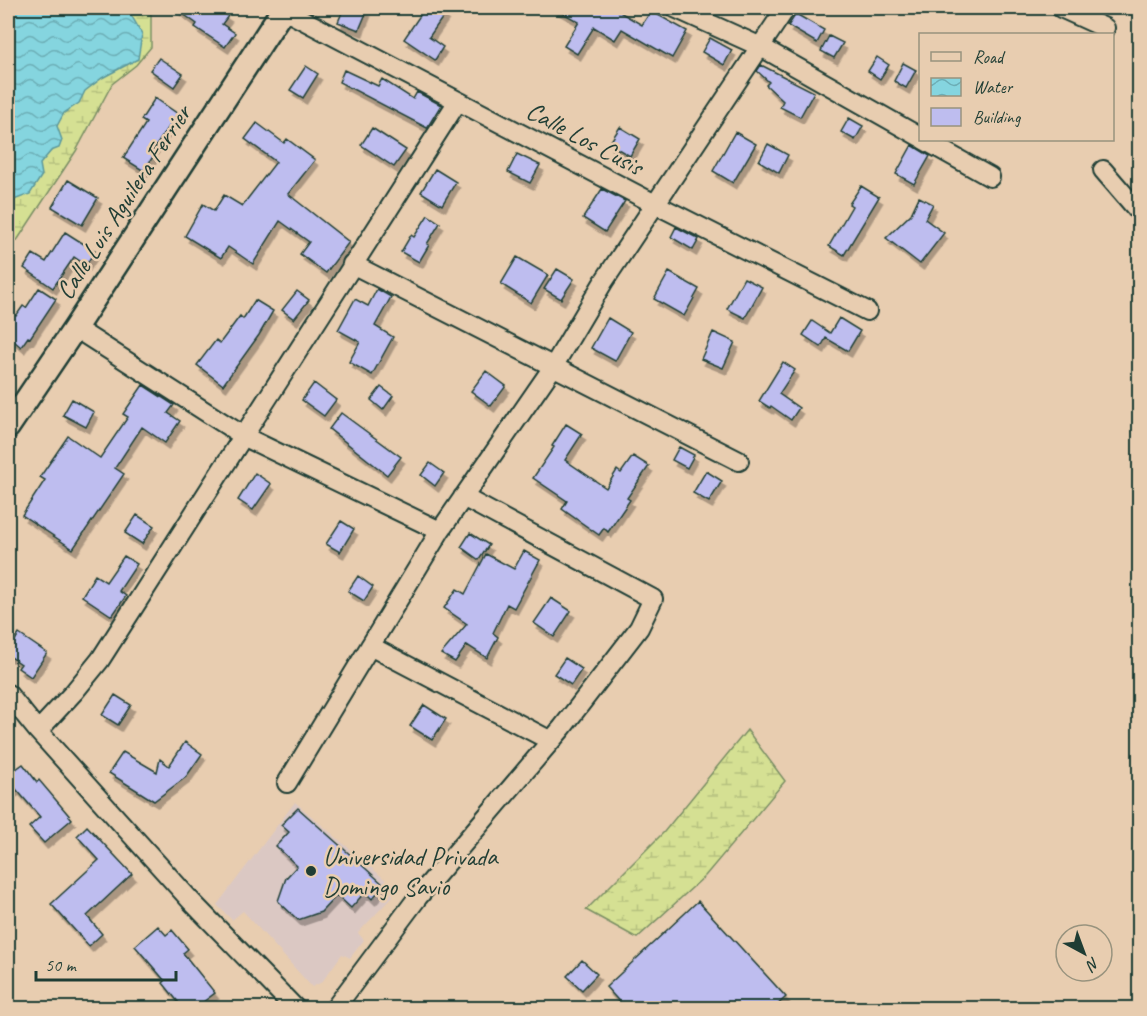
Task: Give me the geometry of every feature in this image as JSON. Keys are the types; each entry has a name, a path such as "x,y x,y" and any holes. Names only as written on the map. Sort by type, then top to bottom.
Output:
{"street":[{"name":"Calle Los Cusis","path":"282,8 655,204 867,311"},
{"name":"Calle Luis Aguilera Ferrier","path":"8,427 75,328 282,8"},
{"path":"675,8 761,46 919,136"},
{"path":"287,783 440,531 553,367 604,281 786,8"},
{"path":"1061,8 1105,28"},
{"path":"38,731 100,660 458,101"},
{"path":"927,141 990,177"},
{"path":"1103,170 1140,213"},
{"path":"352,264 739,461"},
{"path":"75,328 244,436 440,531"},
{"path":"335,1008 418,897 551,741 639,628 653,599 462,497"},
{"path":"370,646 551,741"},
{"path":"8,694 38,731 191,902 295,1008"}],"shaded area":[{"path":"295,802 388,882 393,896 358,933 364,940 350,958 342,954 322,982 312,987 243,911 232,920 217,905"}],"green space":[{"path":"8,8 148,8 151,15 151,47 136,65 112,84 76,151 8,251"},
{"path":"747,730 785,781 705,876 637,938 586,910 664,832"}],"water":[{"path":"8,8 127,8 142,34 138,59 102,78 85,91 79,103 64,113 57,126 62,140 59,148 51,151 40,164 42,175 30,194 14,200 8,197"}],"building":[{"path":"175,8 216,8 228,16 222,24 235,33 225,47 195,27 197,24"},
{"path":"344,8 359,8 367,11 359,30 338,22"},
{"path":"425,8 435,8 445,14 429,37 443,47 435,60 404,39"},
{"path":"554,8 613,8 642,25 651,11 687,31 672,58 622,29 615,40 594,27 577,54 564,46 579,22"},
{"path":"796,14 824,30 817,43 788,26"},
{"path":"829,36 843,43 834,58 821,51"},
{"path":"710,38 732,50 724,65 702,52"},
{"path":"877,57 889,65 880,79 868,71"},
{"path":"159,58 183,74 174,87 150,70"},
{"path":"903,63 916,70 906,88 894,81"},
{"path":"761,65 814,92 800,117 780,107 783,101 766,85 769,82 757,71"},
{"path":"306,66 318,74 303,98 290,90"},
{"path":"344,70 378,86 382,79 413,99 417,92 441,105 427,128 339,82"},
{"path":"155,98 178,114 151,153 154,155 144,171 123,158 146,123 141,120"},
{"path":"849,118 863,126 855,140 841,132"},
{"path":"257,123 284,143 287,139 315,160 288,194 349,242 326,273 300,254 309,242 280,221 253,264 228,247 221,258 185,236 203,204 214,211 224,195 242,206 276,162 245,139"},
{"path":"620,127 640,139 630,156 609,144"},
{"path":"372,128 406,150 394,167 361,145"},
{"path":"735,132 756,144 733,183 713,171"},
{"path":"768,144 788,155 779,173 759,161"},
{"path":"912,145 930,156 914,184 896,174"},
{"path":"517,154 540,165 530,183 508,172"},
{"path":"435,169 456,182 442,205 421,192"},
{"path":"68,180 98,198 82,225 52,207"},
{"path":"861,186 879,197 844,255 829,246 852,206 849,204"},
{"path":"602,189 625,201 605,232 583,218"},
{"path":"919,197 933,204 925,219 944,233 920,264 886,238 911,214"},
{"path":"428,215 440,223 419,262 401,252 411,235 414,237"},
{"path":"676,227 699,239 693,250 671,237"},
{"path":"65,232 95,251 86,265 74,257 53,288 24,268 33,254 46,262"},
{"path":"517,257 548,275 531,303 501,284"},
{"path":"557,269 574,279 561,299 544,289"},
{"path":"669,272 699,289 684,316 654,299"},
{"path":"744,278 762,287 745,318 727,309"},
{"path":"39,288 56,299 30,338 28,337 21,347 8,336 8,310 16,316 23,306 26,308"},
{"path":"377,289 391,297 375,326 393,337 372,375 349,362 360,342 338,330 355,299 368,306"},
{"path":"297,291 309,300 294,319 282,310"},
{"path":"255,300 273,311 259,335 223,385 197,365 216,340 220,343 240,316 243,319"},
{"path":"608,318 631,332 615,361 591,348"},
{"path":"839,318 860,331 848,351 826,338 821,347 803,335 812,321 830,333"},
{"path":"713,332 735,342 723,368 701,359"},
{"path":"783,362 795,370 779,394 799,408 791,420 771,406 770,408 759,401"},
{"path":"486,371 506,386 491,406 471,391"},
{"path":"314,383 336,400 324,416 302,400"},
{"path":"143,385 174,405 168,413 180,421 165,443 142,427 115,468 124,474 73,549 22,515 45,480 40,477 68,436 100,458 128,417 123,414"},
{"path":"381,387 393,396 383,410 371,400"},
{"path":"72,399 94,412 86,427 63,415"},
{"path":"341,413 401,457 387,475 329,429"},
{"path":"566,424 582,434 565,460 606,488 617,470 621,473 633,456 649,466 627,498 630,500 608,532 604,528 599,535 562,509 567,501 533,478"},
{"path":"679,447 694,455 687,468 672,460"},
{"path":"430,463 444,473 435,486 421,475"},
{"path":"706,471 722,481 709,502 693,493"},
{"path":"255,473 271,484 253,510 238,500"},
{"path":"137,515 154,526 142,544 125,533"},
{"path":"341,521 354,529 340,552 326,544"},
{"path":"470,533 489,545 479,560 461,547"},
{"path":"524,551 540,560 514,608 507,604 493,633 498,637 487,658 467,645 455,662 441,654 467,624 444,608 457,589 465,594 486,554 514,569"},
{"path":"124,556 137,564 119,591 126,596 112,616 82,596 95,575 106,582"},
{"path":"358,576 373,587 364,601 348,591"},
{"path":"551,598 571,611 554,637 534,623"},
{"path":"19,634 47,653 31,677 18,668 21,664 8,655 8,651"},
{"path":"565,658 582,669 571,685 554,674"},
{"path":"115,695 131,705 118,725 102,715"},
{"path":"424,705 446,719 432,740 410,726"},
{"path":"185,742 202,754 186,777 154,801 109,773 123,752 157,772 160,759 169,766"},
{"path":"23,764 72,819 44,843 29,827 40,817 16,789 13,791 8,783 8,775"},
{"path":"298,808 384,885 372,899 365,892 351,908 337,895 321,912 298,920 278,901 286,878 297,866 276,846 289,832 281,825"},
{"path":"87,826 132,874 87,916 102,934 89,946 51,904 99,860 77,836"},
{"path":"698,901 786,997 774,1008 625,1008 606,987"},
{"path":"158,926 166,935 172,930 188,949 183,953 215,993 195,1008 183,1008 163,983 165,981 135,946"},
{"path":"582,960 597,974 582,990 567,976"}],"place":[{"name":"Universidad Privada Domingo Savio","path":"311,871"}]}
